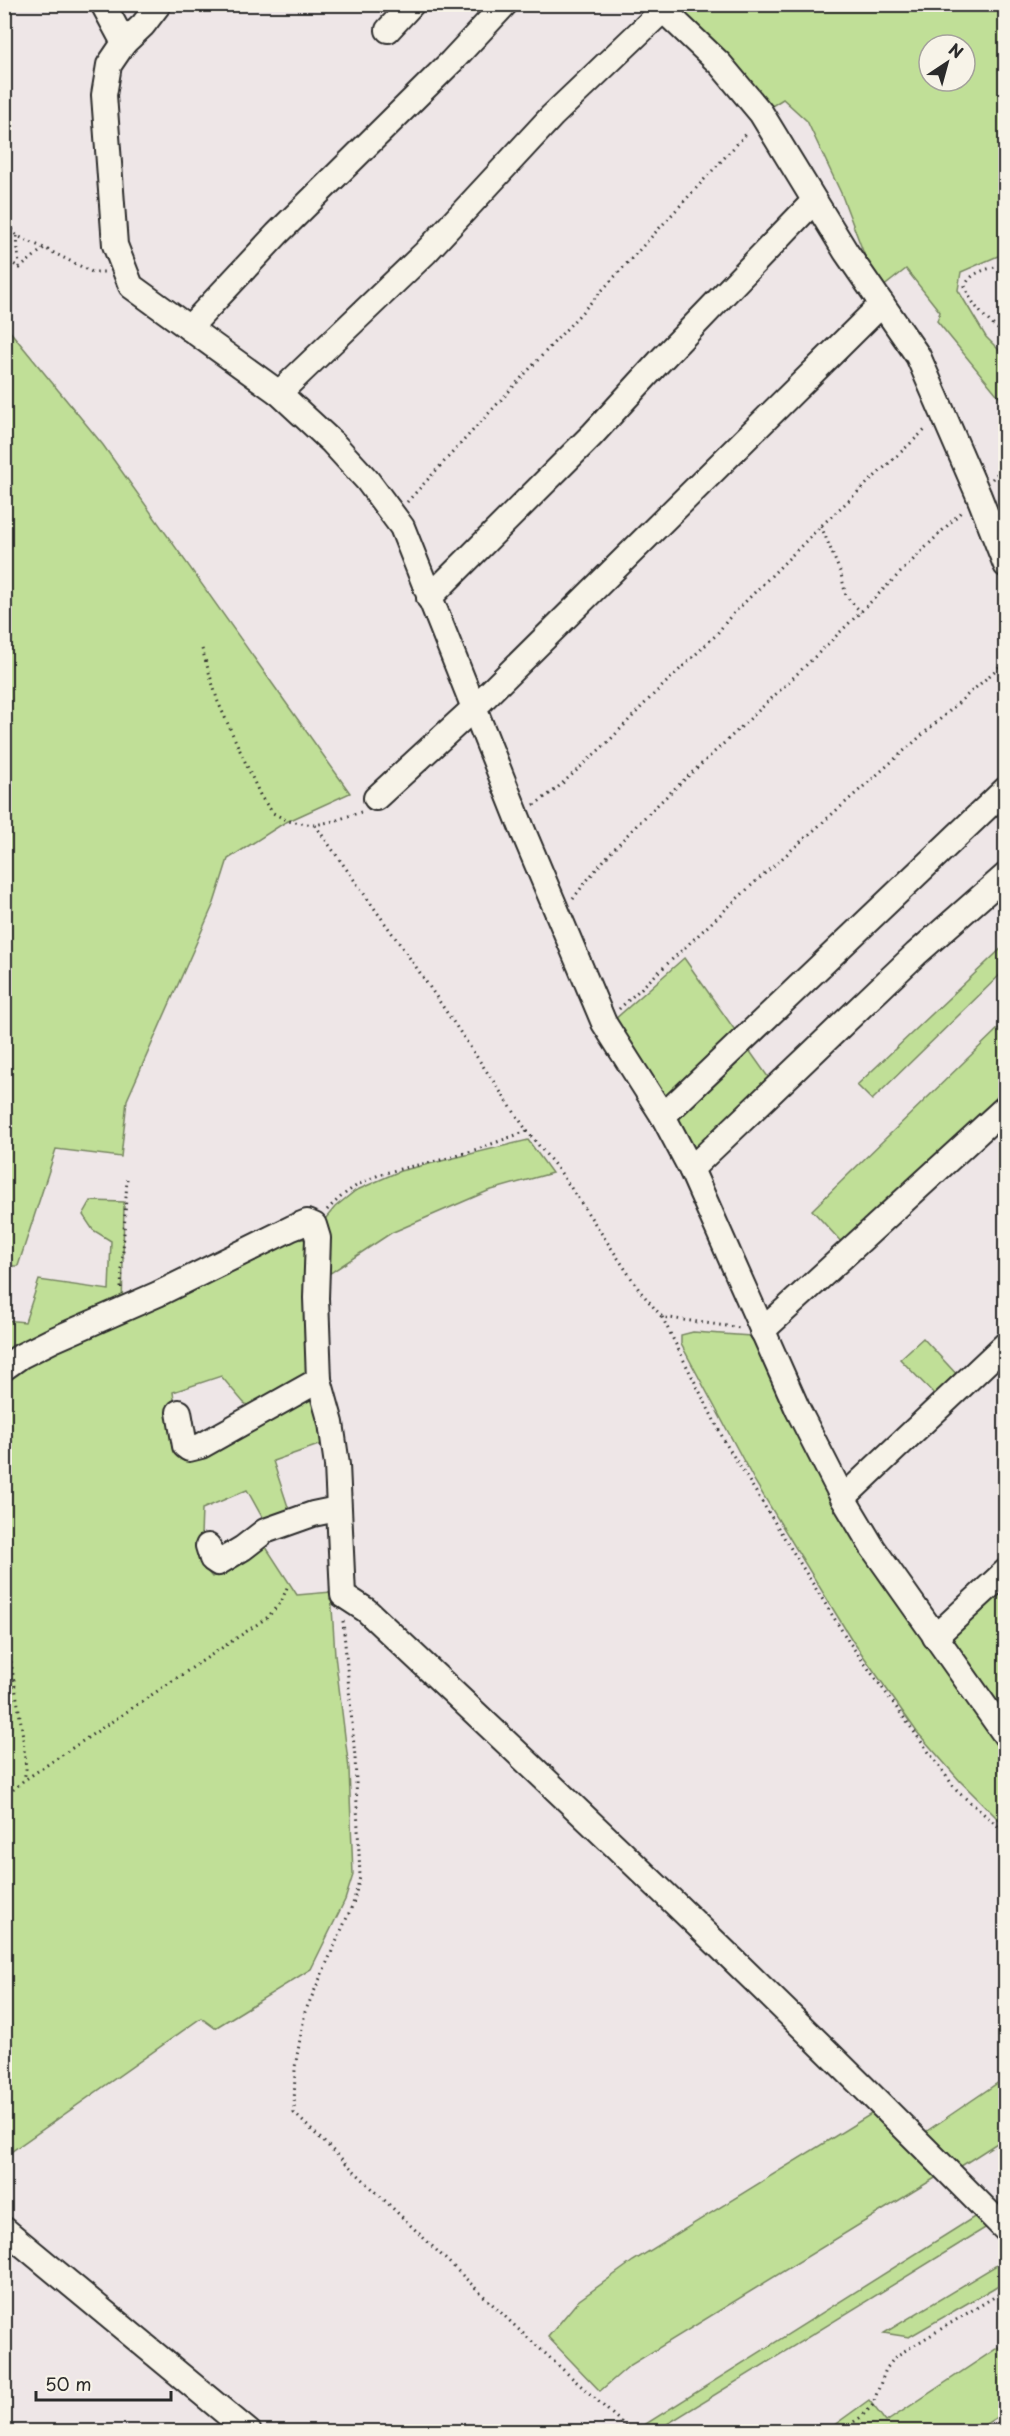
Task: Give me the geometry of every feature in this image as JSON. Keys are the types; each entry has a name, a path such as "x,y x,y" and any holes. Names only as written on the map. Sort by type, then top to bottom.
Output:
{"street":[{"path":"103,4 124,43"},
{"path":"159,4 143,25 124,43 109,65 104,95 115,245 125,275 131,286 279,393 332,442 367,480 402,527 517,817 604,1023 663,1116 691,1168 798,1410 843,1498 873,1548 1005,1737"},
{"path":"388,30 412,4"},
{"path":"189,328 277,234 451,62 505,4"},
{"path":"279,393 424,254 552,116 660,7 720,64 761,113 814,201 918,356 944,412 1005,565"},
{"path":"429,598 592,435 658,362 814,201"},
{"path":"376,798 474,708 882,304"},
{"path":"663,1116 1005,789"},
{"path":"691,1168 916,954 1005,875"},
{"path":"762,1331 1005,1107"},
{"path":"4,1368 21,1356 53,1340 158,1294 292,1228 307,1222 314,1225 318,1238 316,1298 319,1380 331,1423 337,1465 343,1595 366,1610 657,1884 909,2132 1005,2230"},
{"path":"843,1498 1005,1344"},
{"path":"179,1412 185,1446 189,1449 201,1446 319,1380"},
{"path":"208,1546 212,1559 218,1563 265,1531 313,1514 338,1509"},
{"path":"935,1637 1005,1571"},
{"path":"4,2229 249,2432"}],"path":[{"path":"394,516 744,138 761,113"},
{"path":"4,220 17,236 92,272 125,275"},
{"path":"17,236 20,268"},
{"path":"20,268 44,248"},
{"path":"4,258 20,268"},
{"path":"1005,264 978,272 969,278 965,286 978,309 1005,336"},
{"path":"517,817 555,790 608,742 821,526 944,412"},
{"path":"559,919 592,874 653,810 861,613 1005,465"},
{"path":"821,526 841,574 846,596 861,613"},
{"path":"202,649 218,702 261,797 273,813 288,821 315,825 360,813 376,798"},
{"path":"604,1023 754,883 1005,661"},
{"path":"315,825 414,964 527,1131 561,1173 640,1291 662,1317 726,1444 849,1642 957,1791 1005,1833"},
{"path":"314,1225 342,1194 361,1182 397,1168 452,1157 527,1131"},
{"path":"124,1308 121,1284 127,1179"},
{"path":"662,1317 762,1331"},
{"path":"4,1798 23,1781 101,1731 267,1617 282,1600 288,1585"},
{"path":"343,1595 343,1635 355,1757 360,1877 353,1904 305,2012 295,2067 294,2113 517,2328 632,2432"},
{"path":"4,1620 24,1749 26,1769 23,1781"},
{"path":"839,2432 861,2417 872,2406 886,2369 896,2356 1005,2290"}],"green space":[{"path":"664,5 1005,5 1005,253 961,272 958,290 986,337 1005,356 1005,404 937,321 940,312 906,269 878,291 841,193 807,121 783,99 764,111"},
{"path":"4,324 103,445 350,793 284,823 228,859 214,903 127,1100 121,1157 56,1149 18,1266 4,1266"},
{"path":"1005,945 1005,970 872,1100 857,1085"},
{"path":"684,958 773,1084 695,1156 613,1021"},
{"path":"1005,1022 1005,1137 994,1127 846,1247 812,1210"},
{"path":"528,1140 552,1173 488,1191 391,1233 323,1278 321,1224 335,1207 355,1191 400,1171"},
{"path":"91,1201 124,1202 122,1314 291,1240 306,1239 310,1251 313,1362 307,1375 254,1409 244,1403 221,1376 173,1392 181,1447 313,1392 330,1441 273,1461 291,1516 266,1524 247,1490 202,1509 200,1562 212,1577 264,1544 297,1595 331,1592 335,1655 349,1769 353,1875 345,1900 311,1969 215,2028 201,2018 5,2156 5,1320 25,1322 39,1280 109,1290 111,1241 93,1230 83,1215"},
{"path":"693,1332 751,1336 758,1344 1005,1748 1005,1826 960,1781 917,1732 852,1640 754,1480 681,1344 681,1335"},
{"path":"923,1338 960,1378 938,1398 900,1359"},
{"path":"1005,1583 1005,1703 997,1711 948,1636"},
{"path":"1005,2078 1005,2138 955,2170 921,2135"},
{"path":"876,2111 940,2175 629,2366 600,2391 548,2337 578,2301 633,2261"},
{"path":"979,2214 990,2225 656,2431 646,2431 641,2427"},
{"path":"1005,2260 1005,2281 992,2289 909,2337 884,2333"},
{"path":"1005,2343 1005,2412 975,2431 826,2431 869,2400 886,2422"}]}
